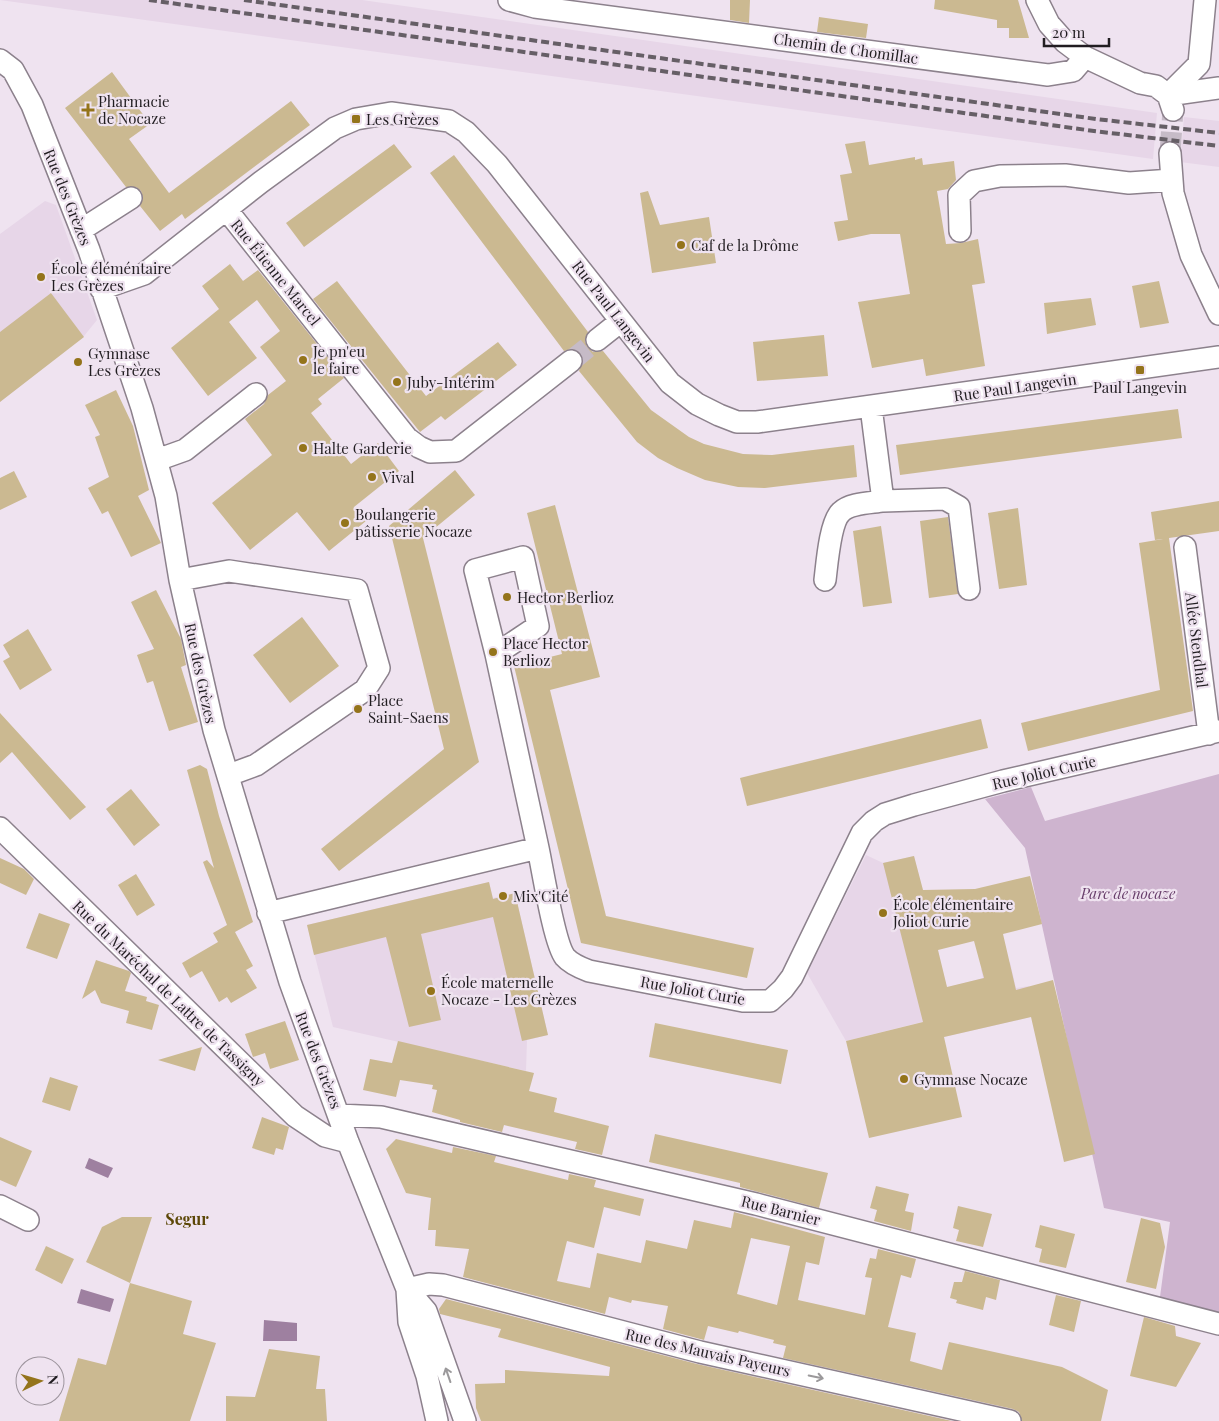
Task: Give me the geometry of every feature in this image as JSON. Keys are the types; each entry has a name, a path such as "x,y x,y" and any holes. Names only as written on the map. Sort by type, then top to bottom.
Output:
{"street":[{"name":"Chemin de Chomillac","path":"509,0 1048,75 1073,71 1085,57"},
{"path":"1037,0 1049,24 1065,42 1085,57 1140,82 1156,86 1170,103"},
{"path":"1170,103 1199,64 1205,0"},
{"name":"Rue des Grèzes","path":"0,60 13,70 32,105 81,230 142,408 166,496 180,580 214,730 290,982 348,1142 407,1289 426,1311 464,1421"},
{"path":"1170,103 1219,88"},
{"name":"Rue Paul Langevin","path":"101,289 144,274 226,209 335,128 356,119 391,113 448,121 466,132 497,164 670,383 697,404 737,422 757,422 1219,357"},
{"path":"1170,153 1173,193 1191,255 1219,314"},
{"path":"960,231 959,195 974,181 1000,176 1065,175 1129,182 1172,180"},
{"path":"81,230 132,198"},
{"name":"Rue Étienne Marcel","path":"226,209 407,438 430,452 456,451 571,361"},
{"path":"597,340 621,321"},
{"path":"156,460 185,450 256,394"},
{"path":"871,406 883,501"},
{"path":"824,580 835,520 850,507 883,501 945,499 959,507 969,589"},
{"name":"Allée Stendhal","path":"1185,547 1214,733"},
{"path":"180,580 229,571 357,590 379,668 365,690 256,764 229,775"},
{"path":"268,913 538,848 496,654"},
{"name":"Rue Joliot Curie","path":"538,848 558,941 566,958 579,967 589,971 735,999 770,1001 792,977 862,833 874,821 901,809 1003,781 1214,733"},
{"name":"Rue du Maréchal de Lattre de Tassigny","path":"0,828 295,1116 325,1136 348,1142"},
{"name":"Rue Barnier","path":"339,1115 381,1117 756,1204 1219,1324"},
{"path":"0,1206 28,1220"},
{"name":"Rue des Mauvais Payeurs","path":"407,1289 429,1284 443,1285 700,1352 1010,1421"},
{"name":"Rue des Grèzes","path":"407,1289 408,1322 427,1376 437,1421"}],"shaded area":[{"path":"0,0 362,0 1157,113 1153,159"},
{"path":"1184,117 1219,121 1219,167 1180,162"},
{"name":"École éléméntaire Les Grèzes","path":"45,201 56,205 97,320 84,336 0,402 0,234"},
{"name":"École élémentaire Joliot Curie","path":"866,855 883,863 914,856 951,1004 953,986 983,978 981,969 1010,962 1016,988 1029,986 1025,993 1031,1017 944,1037 938,1018 846,1041 807,973"},
{"name":"École maternelle Nocaze - Les Grèzes","path":"489,882 493,898 515,893 548,1035 527,1040 526,1071 333,1027 307,925"},
{"path":"89,1158 113,1168 108,1178 85,1168"},
{"path":"81,1289 114,1299 110,1312 77,1303"},
{"path":"264,1320 297,1323 297,1341 263,1341"}],"green space":[{"name":"Parc de nocaze","path":"1219,774 1219,1312 1160,1297 1170,1222 1104,1208 1025,848 985,799 1031,787 1045,821"}],"building":[{"path":"730,0 750,0 749,23 730,20"},
{"path":"935,0 1018,0 1029,38 1009,38 1009,28 997,28 997,20 934,9"},
{"path":"819,17 868,24 866,38 817,32"},
{"path":"112,72 150,124 129,139 169,193 291,101 310,125 185,219 182,214 160,231 140,206 143,198 141,191 136,187 126,187 65,108"},
{"path":"865,141 869,165 915,157 915,160 922,158 923,165 954,161 956,180 948,189 937,191 946,244 978,239 985,283 972,285 985,366 926,376 923,359 872,368 858,302 910,294 900,234 871,234 838,241 834,222 848,220 840,175 852,173 845,144"},
{"path":"394,144 412,167 304,247 286,223"},
{"path":"454,155 588,332 585,341 587,347 593,352 603,351 651,410 689,437 704,444 743,454 772,455 854,445 857,477 765,488 738,487 705,480 677,468 658,458 637,442 579,371 583,360 580,353 575,349 564,351 430,173"},
{"name":"Caf de la Drôme","path":"648,191 660,225 709,217 716,263 652,273 640,193"},
{"path":"230,264 243,281 258,270 344,378 318,399 322,404 311,413 351,464 378,443 399,471 354,507 366,521 329,551 297,512 250,550 212,503 272,455 245,419 264,404 268,395 286,381 260,347 280,331 257,300 229,322 257,358 208,396 171,348 219,309 202,286"},
{"path":"337,281 426,396 498,342 517,365 445,420 441,416 420,432 313,299"},
{"path":"1159,281 1169,323 1140,328 1132,286"},
{"path":"51,293 84,337 0,402 0,332"},
{"path":"1091,298 1096,325 1047,334 1044,303"},
{"path":"824,335 828,376 757,381 753,342"},
{"path":"116,390 133,426 149,490 138,496 161,543 131,557 108,511 102,514 88,488 109,477 95,437 100,435 85,405"},
{"path":"1178,409 1182,438 900,475 896,445"},
{"path":"455,470 475,495 423,538 479,762 339,871 321,849 444,749 389,526"},
{"path":"14,471 27,497 0,510 0,478"},
{"path":"1219,501 1219,531 1169,538 1193,711 1028,751 1021,723 1160,690 1139,543 1163,539 1155,540 1151,512"},
{"path":"555,505 600,677 550,690 606,916 754,948 747,978 581,943 514,666 562,654 527,513"},
{"path":"1018,508 1027,585 999,589 988,513"},
{"path":"948,517 958,594 929,598 920,521"},
{"path":"881,526 892,603 863,607 853,531"},
{"path":"156,590 181,639 186,665 181,667 198,722 169,731 153,681 147,683 137,655 154,649 131,602"},
{"path":"302,617 339,666 290,703 253,655"},
{"path":"28,629 52,670 20,690 3,661 10,657 3,645"},
{"path":"0,713 86,807 70,820 12,752 0,763"},
{"path":"981,719 988,748 747,806 740,778"},
{"path":"200,765 207,769 219,816 253,922 235,932 253,966 246,970 257,988 231,1003 227,997 219,1002 202,971 190,978 182,963 218,942 213,933 227,925 203,862 207,860 214,868 187,770"},
{"path":"131,789 160,825 134,846 106,809"},
{"path":"914,856 923,890 975,889 1030,876 1042,924 1003,934 1016,990 1053,980 1095,1154 1064,1162 1031,1017 944,1037 962,1117 869,1138 846,1041 923,1022 883,863","holes":["974,941 984,978 947,987 938,950"]},
{"path":"0,858 24,869 34,879 26,895 0,883"},
{"path":"136,874 155,905 137,916 118,885"},
{"path":"489,882 493,899 515,893 548,1035 522,1041 493,917 421,934 441,1020 409,1027 386,937 314,955 307,925"},
{"path":"39,913 70,924 57,959 26,948"},
{"path":"96,960 129,971 131,973 125,991 147,997 146,1001 159,1005 152,1030 126,1023 129,1011 101,1003 95,990 82,999"},
{"path":"285,1021 299,1060 270,1069 265,1053 253,1057 245,1034"},
{"path":"655,1023 788,1050 781,1084 649,1057"},
{"path":"398,1041 534,1073 529,1091 557,1098 554,1112 609,1126 602,1155 575,1149 577,1142 504,1125 502,1132 460,1122 460,1120 432,1112 437,1090 432,1089 433,1085 400,1080 396,1097 363,1090 370,1059 392,1063"},
{"path":"202,1047 195,1071 158,1060"},
{"path":"50,1077 78,1086 70,1111 42,1102"},
{"path":"262,1117 289,1127 283,1150 276,1148 274,1155 252,1148"},
{"path":"655,1134 828,1173 819,1208 740,1187 740,1183 649,1162"},
{"path":"0,1137 32,1151 16,1187 0,1180"},
{"path":"396,1139 452,1153 453,1147 496,1156 494,1162 568,1180 569,1174 596,1180 594,1187 644,1199 640,1216 604,1207 594,1248 567,1241 557,1281 590,1288 597,1253 641,1263 646,1240 687,1249 694,1220 731,1228 734,1212 825,1237 819,1265 806,1262 798,1300 865,1315 872,1278 865,1277 870,1258 876,1259 878,1249 916,1259 911,1278 901,1275 888,1327 916,1333 910,1361 942,1370 949,1342 1062,1367 1108,1390 1101,1421 1022,1421 1019,1412 1013,1409 783,1358 786,1346 773,1343 774,1340 739,1331 738,1333 708,1326 704,1340 663,1329 668,1306 632,1300 631,1303 609,1297 605,1314 463,1277 469,1249 435,1246 436,1230 428,1230 431,1198 406,1193 386,1149","holes":["751,1238 790,1246 777,1305 737,1294"]},
{"path":"876,1186 909,1194 905,1211 914,1213 911,1231 874,1221 877,1210 870,1208"},
{"path":"958,1206 992,1214 983,1247 956,1241 959,1230 953,1228"},
{"path":"122,1217 152,1217 130,1283 86,1262 102,1227"},
{"path":"1141,1218 1160,1223 1165,1247 1156,1289 1126,1282"},
{"path":"1040,1225 1075,1234 1066,1268 1039,1262 1042,1249 1035,1247"},
{"path":"46,1246 74,1259 62,1284 35,1270"},
{"path":"965,1271 1000,1280 996,1300 986,1297 983,1310 956,1303 957,1300 950,1298 954,1282 962,1282"},
{"path":"130,1283 192,1301 183,1334 216,1343 190,1421 59,1421 78,1358 106,1365"},
{"path":"1056,1295 1081,1301 1074,1332 1049,1325"},
{"path":"446,1299 697,1364 952,1421 481,1421 476,1408 475,1384 505,1383 505,1370 609,1376 610,1367 498,1337 501,1329 440,1314 439,1309"},
{"path":"1144,1317 1175,1326 1176,1336 1201,1343 1176,1387 1130,1376"},
{"path":"269,1349 320,1356 316,1389 325,1389 327,1421 226,1421 226,1396 255,1397"}],"tunnel":[{"path":"1170,153 1173,110"},
{"path":"571,361 597,340"}],"railway":[{"path":"149,0 1094,131 1219,146"},
{"path":"244,0 1096,119 1219,133"}],"place":[{"name":"Pharmacie de Nocaze","path":"88,110"},
{"name":"Les Grèzes","path":"356,119"},
{"name":"Caf de la Drôme","path":"681,245"},
{"name":"École éléméntaire Les Grèzes","path":"41,277"},
{"name":"Je pn'eu le faire","path":"303,360"},
{"name":"Gymnase Les Grèzes","path":"78,362"},
{"name":"Paul Langevin","path":"1140,370"},
{"name":"Juby-Intérim","path":"397,382"},
{"name":"Halte Garderie","path":"303,448"},
{"name":"Vival","path":"372,477"},
{"name":"Boulangerie pâtisserie Nocaze","path":"345,523"},
{"name":"Hector Berlioz","path":"507,597"},
{"name":"Place Hector Berlioz","path":"493,652"},
{"name":"Place Saint-Saens","path":"358,709"},
{"name":"Mix'Cité","path":"503,896"},
{"name":"École élémentaire Joliot Curie","path":"883,913"},
{"name":"École maternelle Nocaze - Les Grèzes","path":"431,991"},
{"name":"Gymnase Nocaze","path":"904,1079"}],"district":[{"name":"Segur","path":"187,1218"}]}
